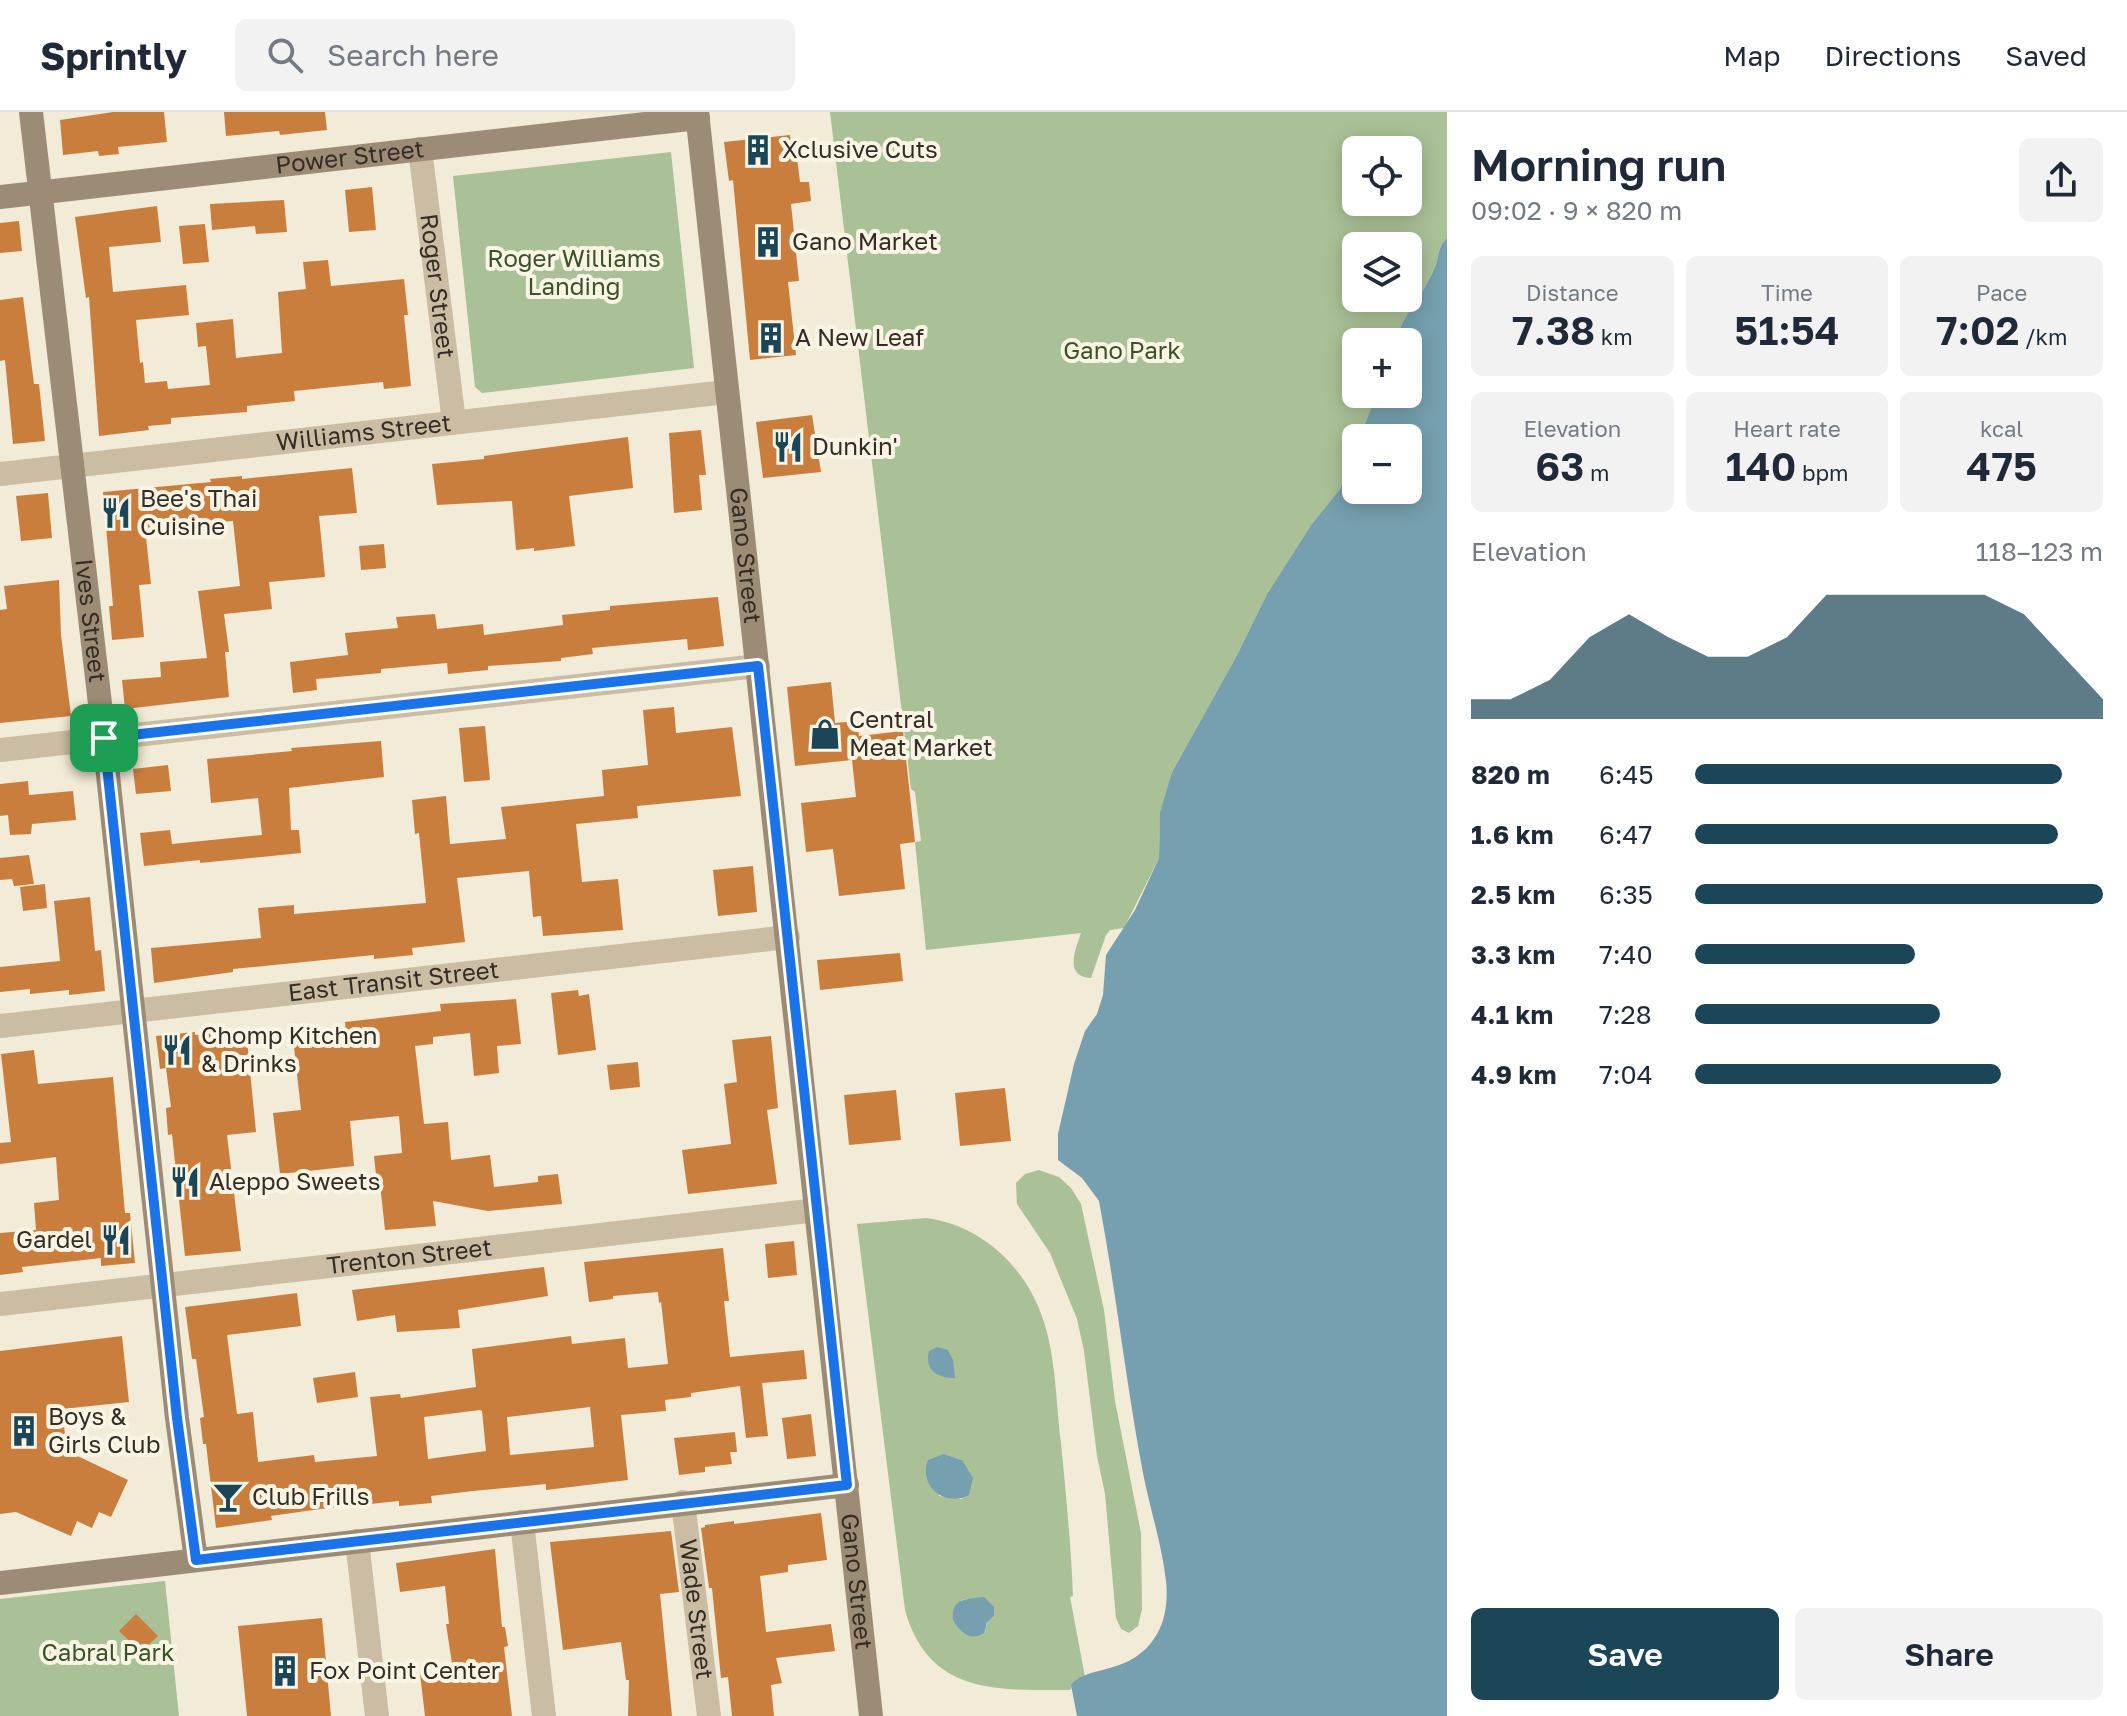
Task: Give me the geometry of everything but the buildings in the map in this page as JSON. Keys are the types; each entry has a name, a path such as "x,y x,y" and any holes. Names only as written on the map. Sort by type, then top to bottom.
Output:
{"street":[{"name":"Ives Street","path":"31,112 104,738 162,1286 196,1560"},
{"name":"Power Street","path":"0,197 698,114"},
{"name":"Gano Street","path":"698,114 871,1716"},
{"name":"Roger Street","path":"420,149 454,422"},
{"name":"Williams Street","path":"0,474 726,392"},
{"path":"0,750 758,666"},
{"name":"East Transit Street","path":"0,1026 788,937"},
{"name":"Trenton Street","path":"0,1304 817,1210"},
{"path":"0,1583 847,1485"},
{"name":"Wade Street","path":"683,1502 709,1716"},
{"path":"522,1522 544,1716"},
{"path":"357,1541 377,1716"}],"green space":[{"name":"Gano Park","path":"830,112 1447,112 1447,238 1422,291 1422,232 1342,232 1342,312 1410,312 1401,328 1342,328 1342,408 1371,408 1365,424 1342,424 1340,489 1311,525 1267,594 1172,772 1160,821 1159,858 1124,928 1110,930 1106,935 1091,978 1077,973 1074,968 1074,954 1081,933 926,950 915,842 921,841 915,792 911,789"},
{"name":"Roger Williams Landing","path":"671,152 694,368 482,393 475,387 453,176"},
{"path":"1039,1170 1059,1177 1081,1204 1104,1310 1115,1401 1141,1533 1142,1609 1138,1626 1129,1633 1121,1629 1116,1618 1105,1494 1077,1319 1050,1253 1017,1204 1016,1183 1025,1174"},
{"path":"926,1218 966,1230 1000,1252 1014,1267 1036,1302 1048,1336 1053,1366 1070,1539 1073,1596 1070,1597 1085,1677 1077,1679 1070,1690 1016,1689 969,1682 948,1673 930,1658 916,1638 905,1610 857,1224","holes":["944,1454 962,1460 962,1499 939,1496","978,1598 987,1622 986,1627 961,1600"]},
{"name":"Cabral Park","path":"165,1581 179,1716 0,1716 0,1599"}],"water":[{"path":"1447,238 1447,1716 1077,1716 1071,1685 1088,1674 1123,1663 1147,1648 1162,1622 1167,1594 1162,1554 1137,1439 1099,1201 1082,1178 1058,1160 1058,1134 1074,1064 1085,1031 1097,1014 1103,995 1106,955 1135,910 1159,858 1160,813 1172,772 1267,594 1342,484 1342,504 1422,504 1422,424 1365,424 1371,408 1422,408 1422,328 1401,328 1409,312 1422,312 1422,290"},
{"path":"937,1347 948,1350 953,1360 955,1378 933,1372 930,1368 929,1351"},
{"path":"944,1454 962,1460 973,1478 969,1495 951,1499 930,1486 926,1470 928,1460"},
{"path":"984,1597 994,1607 994,1616 987,1622 984,1633 970,1636 953,1620 954,1607 961,1601"}],"place":[{"name":"Xclusive Cuts","path":"758,150"},
{"name":"Gano Market","path":"768,242"},
{"name":"A New Leaf","path":"771,338"},
{"name":"Dunkin'","path":"788,447"},
{"name":"Bee's Thai Cuisine","path":"116,513"},
{"name":"Central Meat Market","path":"825,734"},
{"name":"Chomp Kitchen & Drinks","path":"177,1050"},
{"name":"Aleppo Sweets","path":"185,1182"},
{"name":"Gardel","path":"116,1240"},
{"name":"Boys & Girls Club","path":"24,1431"},
{"name":"Club Frills","path":"228,1497"},
{"name":"Fox Point Center","path":"285,1671"}],"route":[{"path":"758,666 847,1485 196,1560 177,1418 104,738 758,666"}]}
